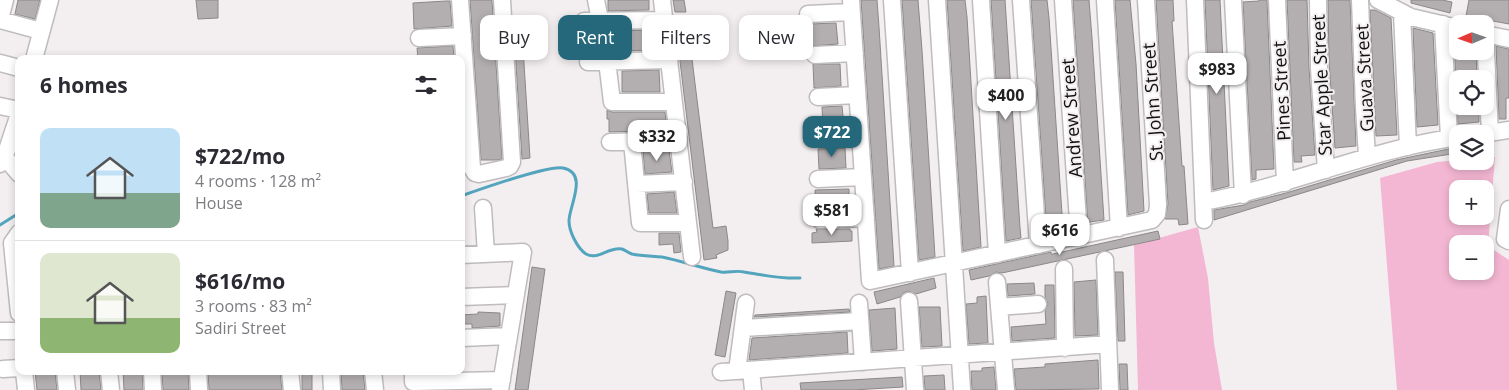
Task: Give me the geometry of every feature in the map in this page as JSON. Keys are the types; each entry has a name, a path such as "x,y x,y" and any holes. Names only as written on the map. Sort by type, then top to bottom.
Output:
{"street":[{"path":"5,0 0,20 41,31"},
{"path":"35,55 50,0"},
{"path":"460,0 463,55"},
{"path":"465,117 466,157 475,173 510,166 512,162 502,0"},
{"path":"596,0 592,20 642,20"},
{"path":"662,0 664,15"},
{"path":"892,0 910,273"},
{"path":"936,0 962,390"},
{"path":"981,0 997,254"},
{"path":"1022,0 1038,245"},
{"name":"Andrew Street","path":"1063,0 1079,236"},
{"path":"808,14 851,6 870,281 1119,228 1105,0"},
{"name":"St. John Street","path":"1119,228 1152,220 1157,214 1146,0"},
{"path":"1194,0 1204,220"},
{"path":"1233,0 1243,195"},
{"name":"Pines Street","path":"1277,0 1285,182"},
{"name":"Star Apple Street","path":"1318,0 1319,68 1326,170"},
{"name":"Guava Street","path":"1360,0 1368,157"},
{"path":"1378,0 1411,17 1449,26"},
{"path":"1402,13 1408,147"},
{"path":"419,38 463,36"},
{"path":"1494,36 1509,39"},
{"path":"815,56 855,53"},
{"path":"588,62 669,60 692,257"},
{"path":"1451,60 1453,125"},
{"path":"1486,60 1487,125"},
{"path":"607,62 612,102 674,102"},
{"path":"0,63 15,67"},
{"path":"818,97 858,95"},
{"path":"0,106 15,111"},
{"path":"15,122 1,158 15,170"},
{"path":"1494,132 1509,130"},
{"path":"821,138 860,136"},
{"path":"1204,202 1243,195 1368,157 1449,139"},
{"path":"610,142 679,140"},
{"path":"632,142 640,223 655,229 688,223"},
{"path":"818,179 863,177"},
{"path":"636,184 684,182"},
{"path":"483,208 486,254"},
{"path":"1508,215 1504,239 1509,241"},
{"path":"820,220 866,218"},
{"path":"413,375 413,382 501,385 523,252 465,255"},
{"path":"1105,260 1110,390"},
{"path":"1064,269 1065,348"},
{"path":"997,282 1006,390"},
{"path":"465,297 516,295"},
{"path":"909,301 915,390"},
{"path":"736,371 746,303"},
{"path":"859,303 863,362"},
{"path":"999,307 1038,304"},
{"path":"743,328 860,321"},
{"path":"1,332 15,330"},
{"path":"465,338 509,336"},
{"path":"736,371 1108,344"},
{"path":"736,371 753,390"},
{"path":"24,375 26,390"},
{"path":"65,375 67,390"},
{"path":"109,375 111,390"},
{"path":"152,375 153,390"},
{"path":"198,375 199,390"},
{"path":"290,375 292,390"},
{"path":"331,375 332,390"},
{"path":"374,375 375,390"}],"shaded area":[{"path":"1449,161 1449,170 1494,170 1493,180 1449,180 1449,225 1490,225 1489,235 1449,235 1449,280 1494,280 1494,250 1509,260 1509,390 1397,390 1380,178 1437,162"},
{"path":"1198,227 1208,278 1214,343 1222,390 1138,390 1134,245"}],"building":[{"path":"18,0 40,0 35,19 15,14"},
{"path":"196,0 218,0 218,18 198,19"},
{"path":"470,0 492,0 493,15 480,15 480,60 496,60 502,159 481,160"},
{"path":"608,0 649,0 649,10 608,11"},
{"path":"673,0 684,0 686,12 675,12"},
{"path":"861,0 877,0 879,27 894,266 879,269"},
{"path":"902,0 918,0 922,50 935,257 919,260"},
{"path":"947,0 965,0 967,17 981,247 963,251"},
{"path":"991,0 1005,0 1021,238 1006,241"},
{"path":"1031,0 1047,0 1049,18 1063,229 1047,232"},
{"path":"1073,0 1089,0 1092,38 1104,220 1088,224"},
{"path":"1115,0 1130,0 1136,64 1144,211 1128,215"},
{"path":"1156,0 1173,0 1174,21 1172,21 1188,224 1179,225 1178,219 1165,219 1168,204"},
{"path":"1205,0 1220,0 1229,186 1213,190"},
{"path":"1267,0 1274,169 1256,170 1256,179 1252,180 1243,2"},
{"path":"1287,0 1307,0 1309,68 1315,155 1301,156 1302,162 1294,162"},
{"path":"1328,0 1350,0 1356,146 1335,148 1329,61"},
{"path":"1411,0 1442,0 1452,2 1450,13 1411,3"},
{"path":"1469,0 1509,0 1509,24 1494,21 1494,15 1466,15"},
{"path":"450,1 452,26 414,29 413,3"},
{"path":"1370,10 1375,10 1391,18 1397,135 1376,136"},
{"path":"836,23 838,44 813,46 813,24"},
{"path":"1413,28 1433,33 1438,125 1417,127"},
{"path":"632,30 642,30 642,50 632,51"},
{"path":"453,46 454,55 418,55 417,48"},
{"path":"1496,46 1509,49 1509,98 1506,98 1506,119 1499,119"},
{"path":"516,60 524,60 530,158 522,159"},
{"path":"680,60 692,60 713,228 726,226 728,241 728,250 716,255 717,258 704,260"},
{"path":"1455,60 1476,60 1477,70 1455,70"},
{"path":"813,64 840,64 841,86 814,88"},
{"path":"659,70 660,92 622,92 622,71"},
{"path":"842,106 844,127 823,128 822,107"},
{"path":"607,110 612,112 665,112 667,130 609,132"},
{"path":"1458,115 1479,115 1479,122 1458,124"},
{"path":"845,148 846,168 819,169 818,149"},
{"path":"1449,149 1449,154 1407,161 1214,220 1214,210 1244,205 1396,160"},
{"path":"669,150 672,172 645,174 643,151"},
{"path":"849,189 849,209 816,211 815,190"},
{"path":"674,192 677,213 649,213 647,194"},
{"path":"816,229 850,229 852,231 852,241 812,243 812,233 817,232"},
{"path":"1158,231 1160,239 1002,273 996,272 989,276 971,280 969,270"},
{"path":"659,233 679,233 681,252 674,253 673,244 659,245"},
{"path":"532,267 545,269 528,390 515,390"},
{"path":"1115,272 1123,272 1125,341 1118,341"},
{"path":"934,278 936,288 916,294 908,291 900,297 877,304 874,292"},
{"path":"1096,280 1098,335 1075,336 1074,282"},
{"path":"1034,283 1035,294 1008,296 1007,284"},
{"path":"1045,285 1054,285 1055,338 1012,341 1011,327 1046,324 1045,310 1048,304 1045,297"},
{"path":"726,291 736,293 725,357 715,355"},
{"path":"986,296 988,343 969,344 966,304 977,303 977,297"},
{"path":"919,307 940,307 942,346 922,347"},
{"path":"895,308 897,349 872,351 869,310"},
{"path":"849,309 850,312 754,317 755,315"},
{"path":"478,312 500,313 500,326 472,328 472,324 465,324 465,315 478,314"},
{"path":"847,332 848,353 749,360 752,338"},
{"path":"1098,360 1099,389 1016,390 1014,369 1045,367 1045,364"},
{"path":"1119,364 1127,364 1128,390 1120,390"},
{"path":"994,367 996,390 972,390 971,371 982,371 982,368"},
{"path":"35,375 55,375 57,390 37,390"},
{"path":"80,375 99,375 101,390 81,390"},
{"path":"123,375 142,375 143,390 124,390"},
{"path":"162,375 188,375 189,390 163,390"},
{"path":"208,375 280,375 282,390 209,390"},
{"path":"302,375 312,375 312,390 302,390"},
{"path":"341,375 363,375 365,390 342,390"},
{"path":"944,375 945,390 925,390 924,376"},
{"path":"902,377 903,387 853,390 801,390 800,383"}],"waterway":[{"path":"465,195 529,174 563,168 571,171 575,176 576,183 569,225 577,244 590,256 622,249 632,254 662,257 721,272 741,271 778,277 800,278"},
{"path":"0,225 15,216"}]}
